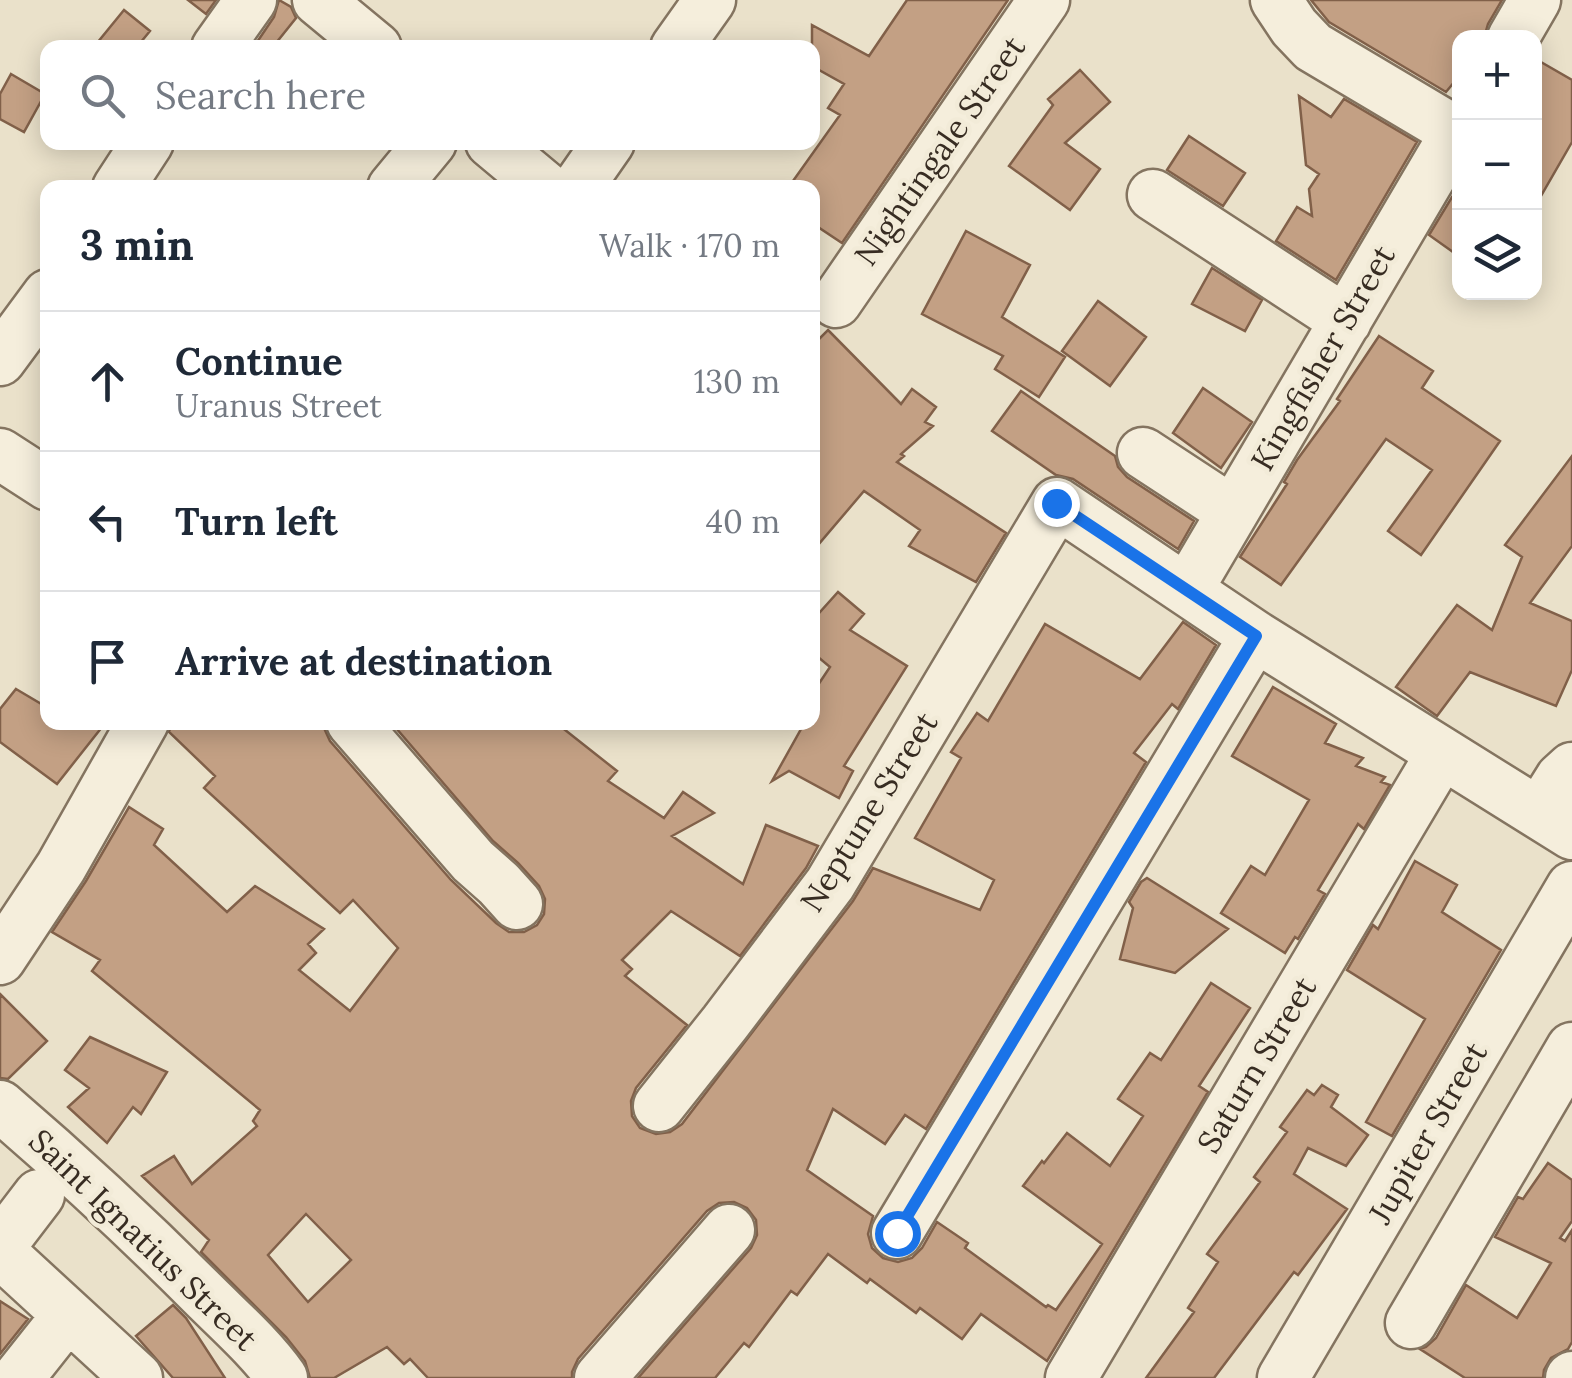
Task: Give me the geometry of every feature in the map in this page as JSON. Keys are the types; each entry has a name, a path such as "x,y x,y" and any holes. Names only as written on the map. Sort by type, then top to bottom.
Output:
{"street":[{"path":"223,40 252,0"},
{"path":"318,0 366,40"},
{"path":"682,40 710,0"},
{"name":"Nightingale Street","path":"836,302 1044,0"},
{"path":"1276,0 1294,28 1314,47 1452,126"},
{"path":"1517,30 1535,0"},
{"name":"Kingfisher Street","path":"1186,590 1452,139"},
{"path":"123,180 143,150"},
{"path":"400,180 425,150"},
{"path":"501,150 536,180"},
{"path":"582,180 602,150"},
{"path":"1153,195 1346,320"},
{"path":"0,360 40,305"},
{"path":"0,454 40,479"},
{"path":"1143,454 1232,512"},
{"name":"Neptune Street","path":"659,1106 830,884 1056,503 1186,590"},
{"path":"1186,590 1556,824 1561,778 1572,768"},
{"path":"897,1233 1256,636"},
{"path":"0,959 61,868 139,730"},
{"path":"359,730 473,861 518,904"},
{"name":"Saturn Street","path":"1072,1378 1442,752"},
{"name":"Jupiter Street","path":"1283,1378 1572,887"},
{"path":"1410,1323 1572,1048"},
{"name":"Saint Ignatius Street","path":"0,1106 187,1277 282,1378"},
{"path":"40,1195 0,1249 138,1378"},
{"path":"600,1378 730,1230"},
{"path":"18,1378 68,1315"}],"building":[{"path":"188,0 216,0 206,14"},
{"path":"279,0 291,7 296,18 278,40 258,40 274,17"},
{"path":"907,0 1008,0 842,243 820,228 820,180 794,180 815,150 820,150 820,143 840,115 828,108 844,84 820,70 820,40 812,40 812,25 869,56"},
{"path":"1311,0 1502,0 1486,30 1452,30 1452,85 1446,92 1329,22"},
{"path":"124,10 150,31 143,40 100,40"},
{"path":"1542,63 1572,80 1572,142 1542,194"},
{"path":"1080,70 1110,102 1065,143 1100,169 1070,210 1009,166 1053,105 1048,99"},
{"path":"11,74 40,91 40,103 24,132 0,119 0,94"},
{"path":"1299,96 1331,117 1344,99 1417,142 1336,280 1276,241 1297,207 1312,216 1309,189 1319,174 1306,165"},
{"path":"1189,136 1245,173 1223,206 1167,170"},
{"path":"1452,197 1452,251 1429,235"},
{"path":"966,231 1030,265 1002,317 1065,357 1039,397 995,369 1003,356 922,314"},
{"path":"1212,268 1262,300 1245,331 1192,304"},
{"path":"1098,301 1146,337 1110,386 1062,351"},
{"path":"828,330 901,404 912,389 936,407 925,422 933,426 897,462 1006,533 976,582 909,546 920,530 864,491 820,543 820,338"},
{"path":"1379,336 1433,371 1422,388 1500,441 1421,555 1388,531 1432,470 1386,439 1281,585 1240,557 1287,484 1284,482 1297,460 1340,401 1337,399"},
{"path":"1203,388 1252,422 1221,468 1173,433"},
{"path":"1021,391 1115,456 1127,477 1194,521 1178,549 992,431"},
{"path":"1572,456 1572,546 1530,603 1572,621 1572,670 1556,706 1470,672 1437,716 1396,687 1457,605 1492,630 1522,557 1505,545"},
{"path":"838,592 864,614 850,630 907,666 844,766 853,771 839,798 789,771 772,781 801,730 820,730 820,682 830,667 820,659 820,612"},
{"path":"1183,622 1216,645 1178,709 1172,704 1134,753 1146,762 926,1129 905,1115 885,1144 833,1109 807,1170 873,1216 868,1234 872,1248 883,1258 898,1262 912,1258 937,1222 968,1243 965,1248 1046,1307 1056,1310 1102,1244 1023,1186 1067,1133 1110,1166 1143,1116 1118,1099 1150,1053 1161,1060 1211,983 1250,1008 1199,1086 1208,1092 1047,1361 981,1314 962,1339 920,1308 916,1313 828,1254 797,1295 791,1291 749,1347 744,1343 715,1378 638,1378 751,1248 757,1235 756,1220 747,1208 734,1202 719,1203 707,1211 578,1359 572,1378 428,1378 410,1359 404,1364 387,1347 334,1378 310,1378 305,1361 286,1337 201,1252 209,1240 142,1176 174,1156 192,1184 257,1126 253,1121 260,1110 92,971 100,960 52,932 129,807 163,829 154,845 227,912 255,886 324,929 308,944 316,953 299,970 350,1011 398,948 353,900 340,913 204,788 215,776 170,730 325,730 330,741 451,880 509,932 524,932 537,925 544,914 545,899 539,886 493,841 398,730 565,730 617,771 608,781 664,818 683,792 714,813 672,836 743,884 766,825 818,846 740,956 671,911 622,960 632,969 625,976 687,1025 636,1088 631,1101 632,1116 640,1128 656,1134 670,1132 682,1124 853,901 873,868 980,910 994,880 915,838 961,758 951,752 977,713 988,721 1045,624 1140,679","holes":["306,1214 351,1260 308,1302 268,1255"]},
{"path":"1273,687 1336,724 1325,743 1363,758 1356,766 1385,777 1381,782 1390,785 1364,829 1358,824 1318,890 1325,894 1285,953 1221,913 1251,866 1265,875 1309,800 1232,756"},
{"path":"16,689 40,703 40,730 100,730 57,784 0,742 0,709"},
{"path":"1415,861 1457,885 1442,912 1501,950 1392,1136 1366,1122 1425,1019 1347,970 1373,925 1378,929"},
{"path":"1147,878 1228,929 1175,973 1120,959 1133,908 1129,902"},
{"path":"0,994 47,1041 8,1079 0,1078"},
{"path":"90,1037 167,1072 141,1114 133,1107 107,1143 68,1107 89,1088 65,1070"},
{"path":"1322,1085 1338,1095 1331,1107 1368,1135 1346,1166 1308,1148 1294,1174 1347,1209 1214,1378 1146,1378 1194,1312 1188,1308 1218,1262 1207,1254 1260,1182 1254,1177 1287,1132 1280,1127 1307,1090 1314,1095"},
{"path":"1548,1163 1572,1180 1572,1221 1560,1238 1565,1241 1572,1230 1572,1342 1568,1349 1551,1358 1543,1378 1465,1378 1420,1349 1436,1338 1466,1285 1517,1318 1551,1263 1495,1237 1518,1197 1523,1199"},
{"path":"0,1301 28,1319 0,1354"},
{"path":"173,1305 186,1318 225,1378 173,1378 136,1336"}],"route":[{"path":"897,1233 1256,636 1056,503"}]}
